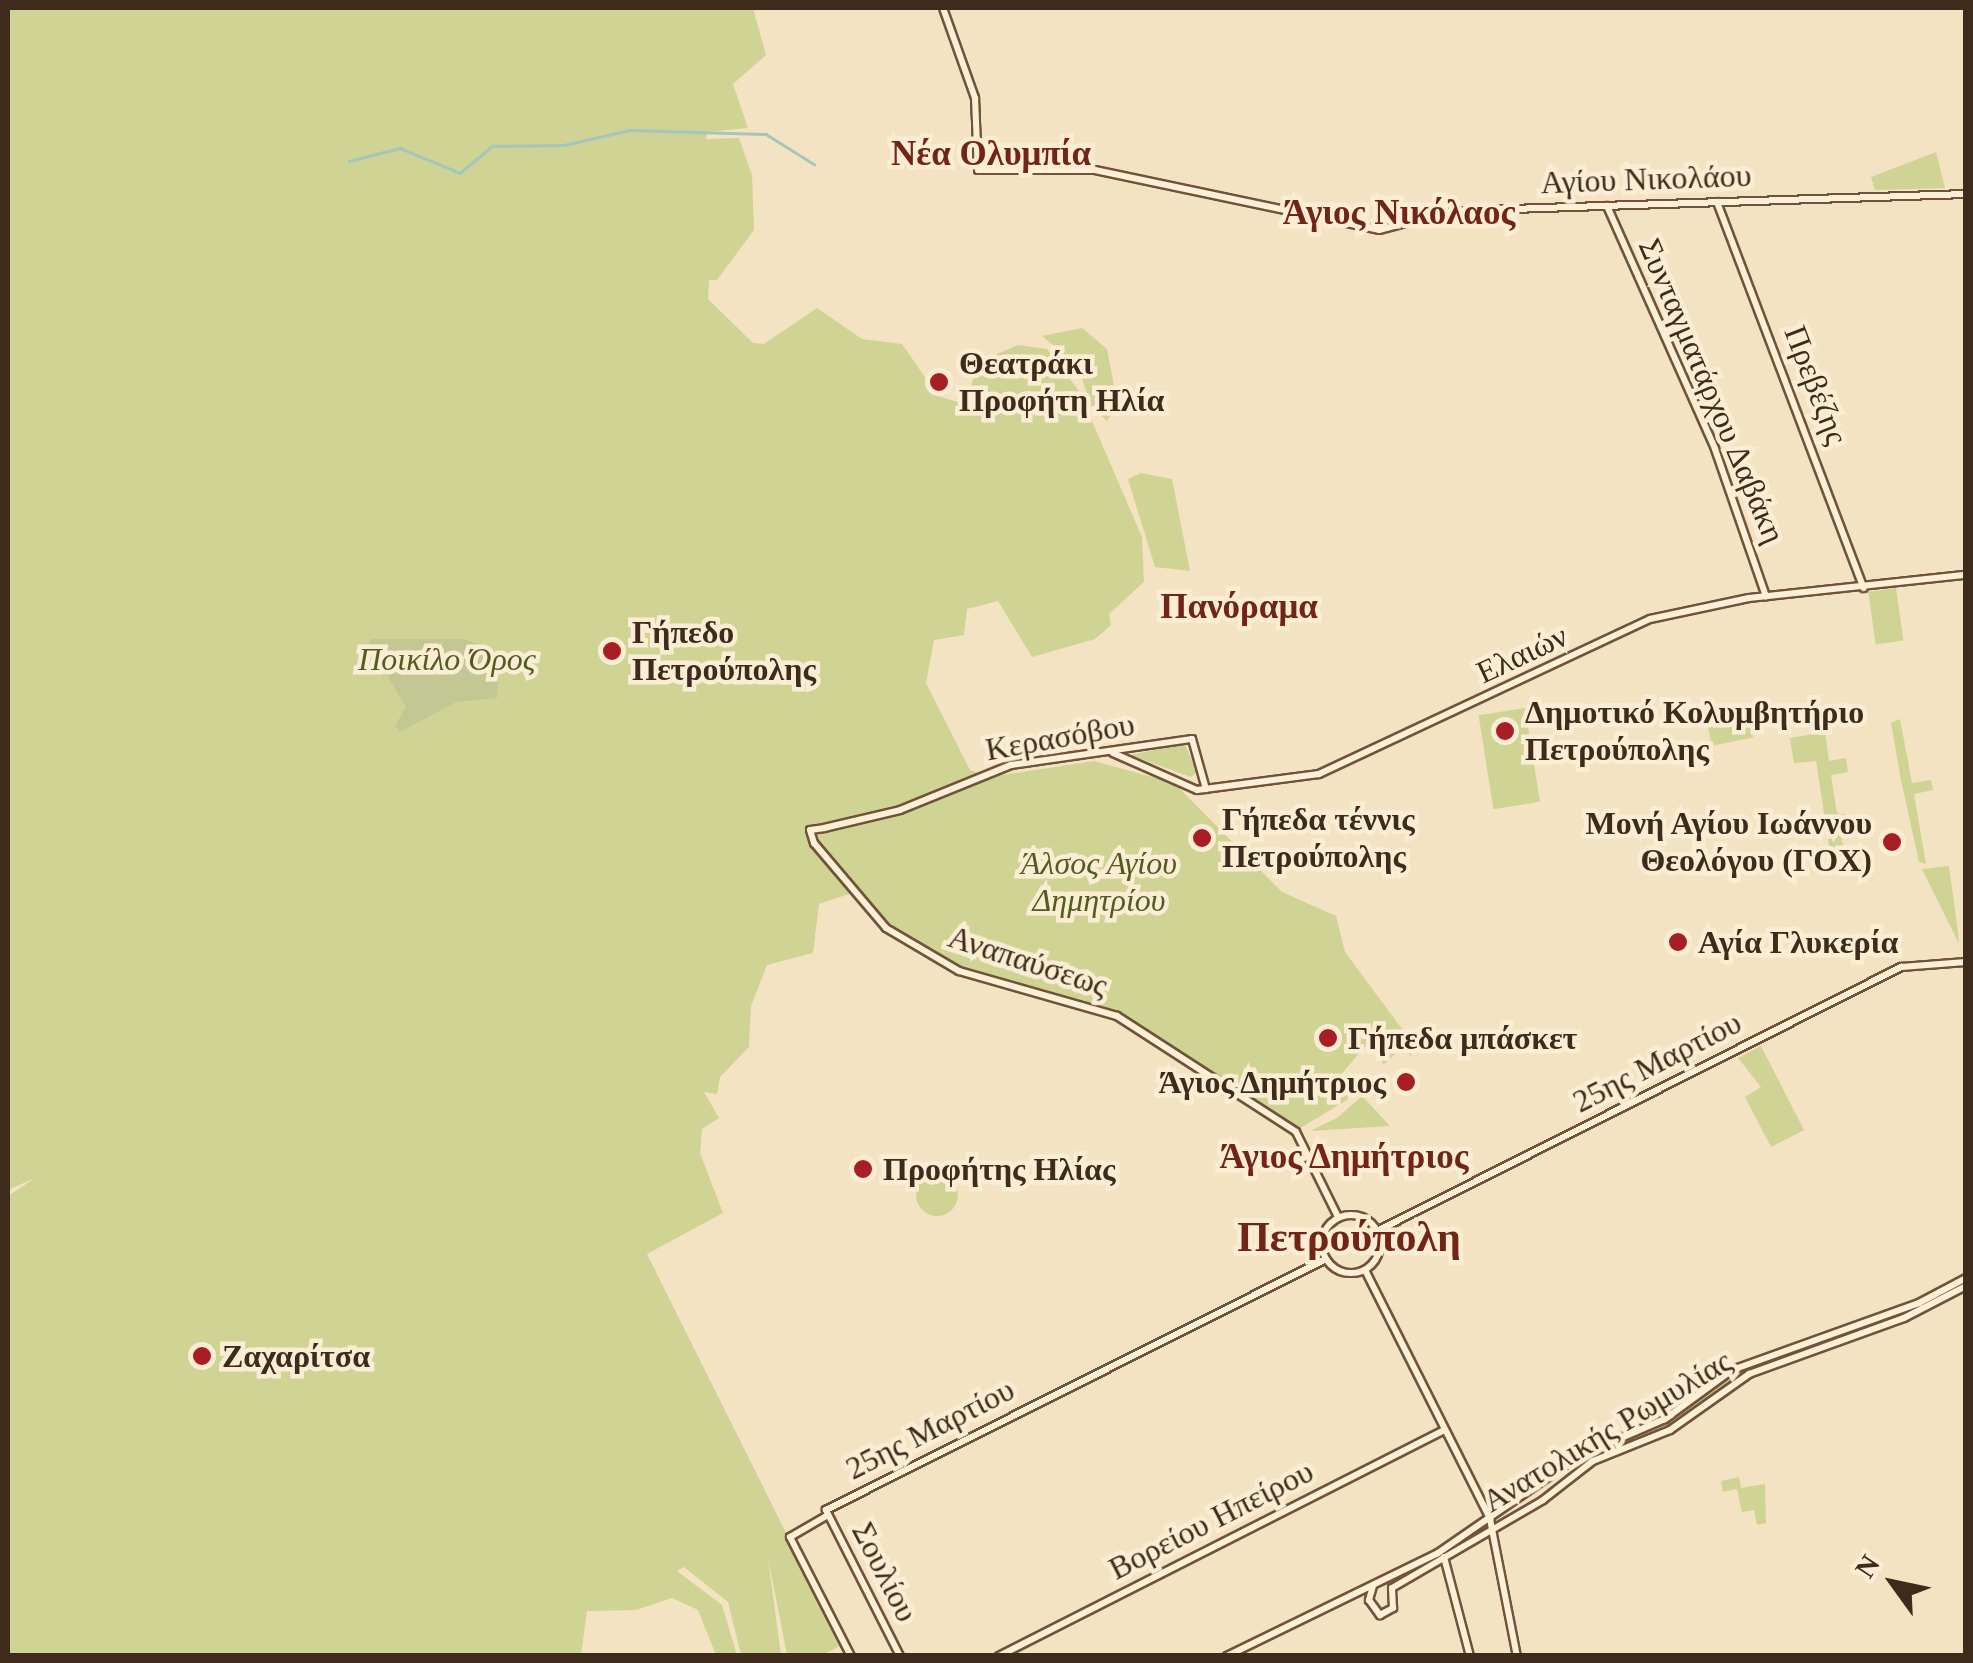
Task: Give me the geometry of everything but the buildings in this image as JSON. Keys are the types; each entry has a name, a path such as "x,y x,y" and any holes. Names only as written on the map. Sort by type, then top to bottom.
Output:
{"street":[{"name":"Αγίου Νικολάου","path":"943,8 975,98 978,170 1095,170 1376,230 1444,212 1966,194"},
{"name":"Πρεβέζης","path":"1717,202 1864,588"},
{"name":"Συνταγματάρχου Δαβάκη","path":"1607,206 1714,450 1766,596"},
{"name":"Ελαιών","path":"1206,790 1338,769 1646,620 1766,596 1966,575"},
{"name":"Κερασόβου","path":"812,831 900,810 1010,766 1192,739 1206,790"},
{"path":"1113,753 1206,790"},
{"name":"Αναπαύσεως","path":"812,831 817,847 876,919 917,949 959,971 1107,1010 1296,1132 1338,1217"},
{"name":"25ης Μαρτίου","path":"1377,1231 1900,967 1966,962"},
{"path":"1360,1216 1377,1231 1378,1254 1365,1270 1344,1272 1326,1258 1322,1237 1338,1217 1360,1216"},
{"name":"25ης Μαρτίου","path":"851,1656 790,1537 827,1513 1326,1258"},
{"path":"1365,1270 1494,1529 1518,1656"},
{"name":"Ανατολικής Ρωμυλίας","path":"1227,1656 1376,1584 1490,1519 1578,1457 1659,1422 1746,1363 1919,1303 1966,1278"},
{"name":"Ανατολικής Ρωμυλίας","path":"1376,1584 1369,1600 1380,1616 1394,1608 1392,1588 1494,1529 1589,1463 1670,1430 1749,1374 1904,1318 1966,1286"},
{"name":"Βορείου Ηπείρου","path":"998,1656 1445,1430"},
{"name":"Σουλίου","path":"827,1513 900,1656"},
{"path":"1444,1558 1470,1656"},
{"path":"1376,1584 1392,1588"}],"green space":[{"name":"Ποικίλο Όρος","path":"8,8 753,8 766,55 733,84 748,128 708,132 706,139 739,138 752,175 754,230 717,280 709,280 708,299 753,343 764,344 817,308 862,339 902,344 938,396 964,404 1016,394 969,395 977,363 1018,345 1047,349 1079,391 1142,537 1144,582 1109,614 1111,625 1095,639 1032,657 998,601 967,609 964,635 934,640 926,683 970,770 989,777 1094,761 1174,783 1282,892 1336,916 1345,952 1405,1033 1412,1058 1403,1047 1383,1065 1374,1036 1339,1077 1350,1088 1347,1100 1297,1130 1107,1008 961,969 899,935 858,891 819,904 813,953 767,965 751,1006 749,1047 720,1077 717,1094 704,1092 719,1118 702,1129 700,1153 723,1213 647,1254 842,1645 822,1655 787,1655 768,1558 781,1655 741,1655 728,1602 684,1567 677,1571 722,1605 737,1655 716,1655 698,1610 672,1598 636,1610 587,1611 581,1655 8,1655 8,1196 35,1178 8,1190"},
{"path":"1936,152 1945,188 1875,190 1871,177"},
{"path":"1082,328 1107,349 1117,401 1107,421 1091,406 1078,366 1042,336"},
{"path":"1141,473 1172,479 1190,571 1155,567 1128,479"},
{"path":"1896,588 1903,640 1876,644 1868,592"},
{"path":"371,639 464,639 499,653 497,698 456,702 400,732 395,726 406,707 376,658 361,655"},
{"path":"1525,708 1540,802 1493,809 1479,715"},
{"path":"1749,717 1753,738 1712,746 1708,725"},
{"path":"1900,719 1912,783 1931,780 1933,790 1914,794 1926,864 1919,862 1901,780 1891,723"},
{"path":"1825,732 1829,761 1846,758 1848,772 1831,775 1837,813 1855,816 1838,819 1843,846 1830,852 1816,761 1794,763 1790,738"},
{"path":"1185,744 1197,772 1191,777 1130,755"},
{"path":"1949,866 1958,932 1959,944 1922,869"},
{"path":"1761,1046 1804,1130 1771,1147 1745,1097 1761,1087 1738,1058"},
{"path":"1362,1096 1390,1126 1310,1131 1337,1118"},
{"path":"937,1174 952,1180 958,1195 952,1210 937,1216 922,1210 916,1195 922,1180"},
{"path":"1808,1340 1811,1347 1750,1369 1673,1425 1629,1443 1626,1437 1663,1423 1731,1374"},
{"path":"1739,1477 1741,1488 1765,1484 1766,1523 1757,1525 1754,1510 1742,1512 1737,1489 1723,1492 1721,1481"}],"waterway":[{"path":"349,161 400,148 460,173 492,146 564,145 630,130 766,134 814,164"}],"place":[{"name":"Θεατράκι Προφήτη Ηλία","path":"939,382"},
{"name":"Γήπεδο Πετρούπολης","path":"612,651"},
{"name":"Δημοτικό Κολυμβητήριο Πετρούπολης","path":"1505,731"},
{"name":"Γήπεδα τέννις Πετρούπολης","path":"1202,838"},
{"name":"Μονή Αγίου Ιωάννου Θεολόγου (ΓΟΧ)","path":"1892,842"},
{"name":"Αγία Γλυκερία","path":"1678,942"},
{"name":"Γήπεδα μπάσκετ","path":"1328,1038"},
{"name":"Άγιος Δημήτριος","path":"1406,1082"},
{"name":"Προφήτης Ηλίας","path":"863,1169"},
{"name":"Ζαχαρίτσα","path":"202,1356"}],"district":[{"name":"Νέα Ολυμπία","path":"991,154"},
{"name":"Άγιος Νικόλαος","path":"1399,213"},
{"name":"Πανόραμα","path":"1239,607"},
{"name":"Άγιος Δημήτριος","path":"1344,1157"},
{"name":"Πετρούπολη","path":"1349,1237"}],"park label":[{"name":"Άλσος Αγίου Δημητρίου","path":"1099,882"}]}
